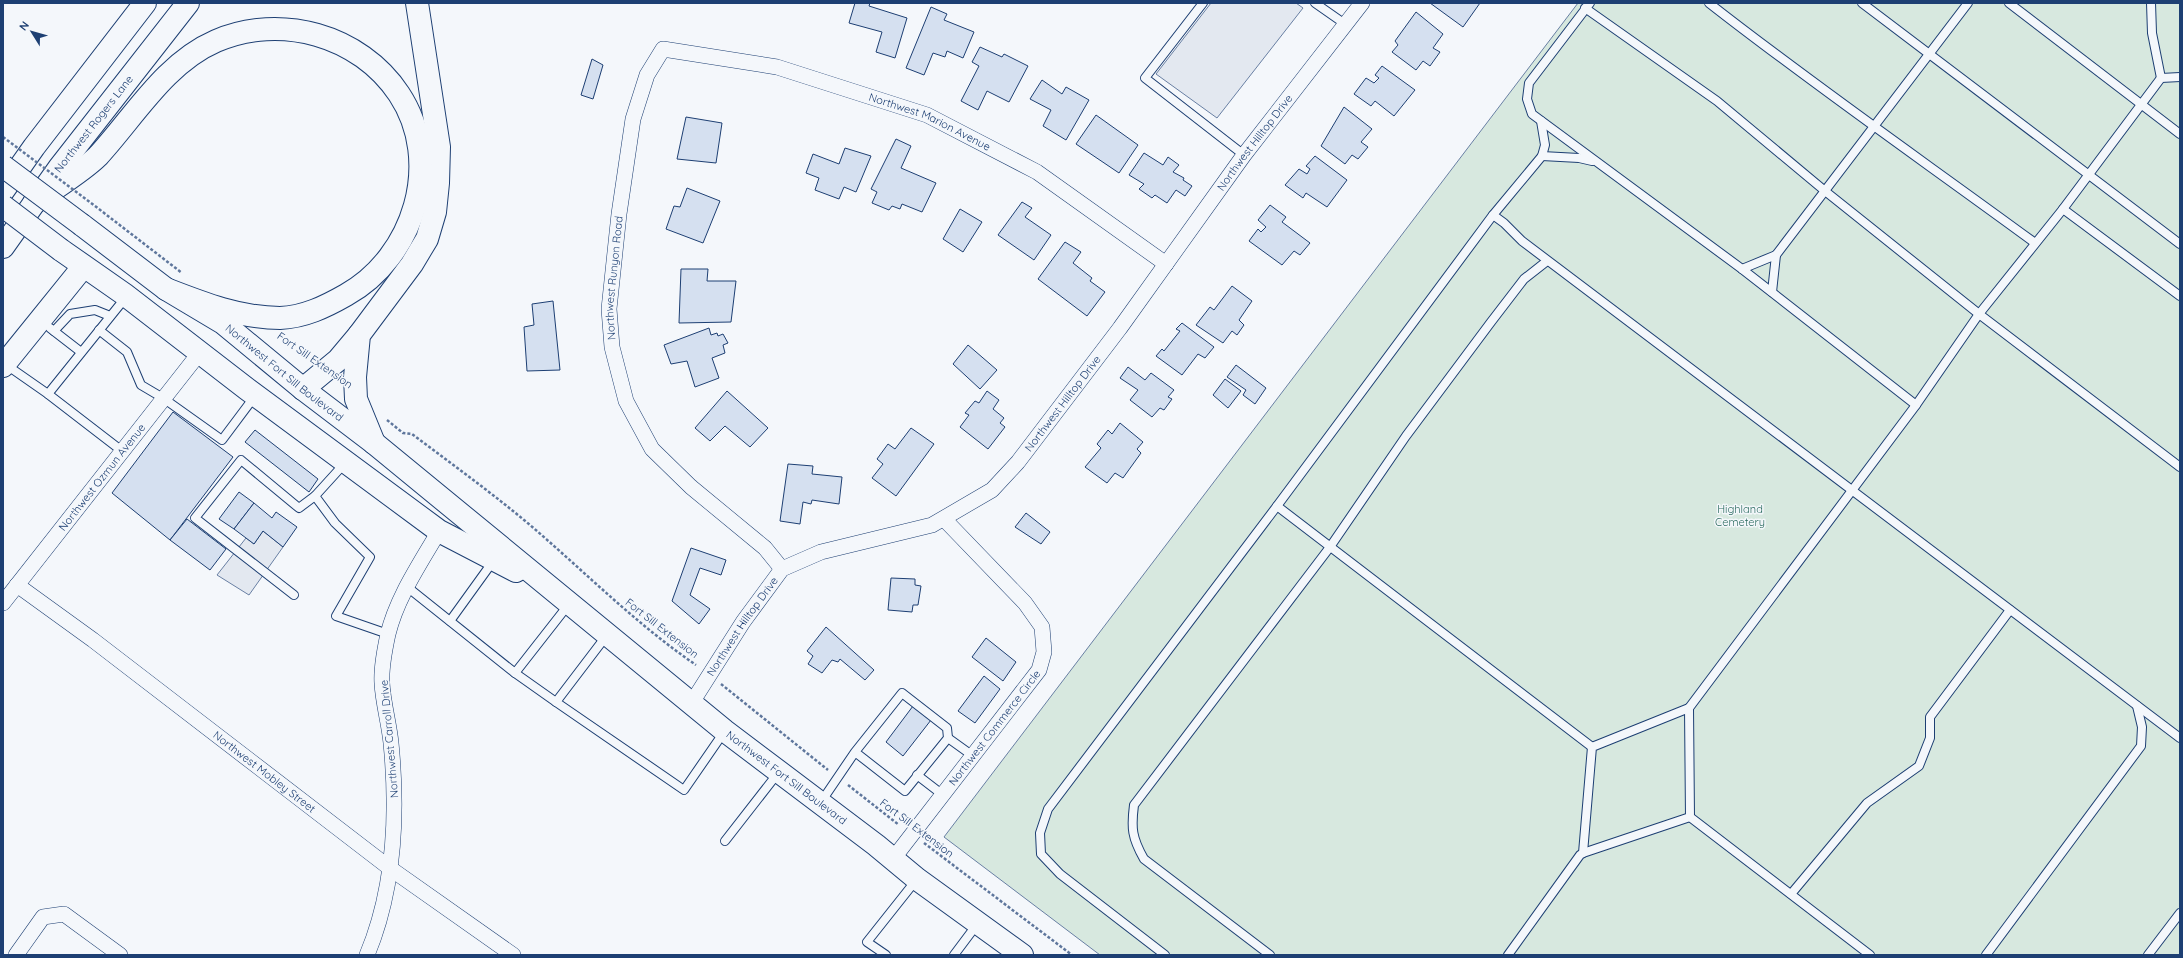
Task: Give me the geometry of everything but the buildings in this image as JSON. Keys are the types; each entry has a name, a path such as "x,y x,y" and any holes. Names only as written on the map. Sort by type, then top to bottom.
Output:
{"main road":[{"path":"3,191 34,147 145,3"},
{"name":"Northwest Rogers Lane","path":"3,247 59,168 188,3"},
{"path":"251,392 280,393 303,389 338,360 359,335 412,264 427,239 435,212 439,147 417,3"},
{"path":"34,203 96,158 167,76 192,54 215,41 237,33 262,28 292,29 314,33 336,41 353,50 384,76 399,94 415,132 418,148 419,187 416,206 400,244 375,276 358,288 328,305 301,315 279,318 237,313 166,288"},
{"name":"Northwest Fort Sill Boulevard","path":"3,166 166,288 223,323 303,389 374,443 691,704 778,773 820,803 916,878 1022,955"},
{"name":"Northwest Fort Sill Boulevard","path":"3,206 83,267 127,296 251,392 439,531 563,598"},
{"path":"4,365 47,325 83,267"},
{"path":"359,335 355,376 356,399 374,443"}],"street":[{"name":"Northwest Hilltop Drive","path":"691,704 763,594 782,569 821,552 932,525 992,490 1018,462 1166,264 1244,155 1362,3"},
{"name":"Northwest Marion Avenue","path":"662,49 777,67 927,115 1037,172 1166,264"},
{"name":"Northwest Runyon Road","path":"662,49 647,75 633,119 619,214 609,309 612,347 626,402 652,449 692,487 765,548 782,569"},
{"name":"Northwest Ozmun Avenue","path":"3,603 200,351"},
{"name":"Northwest Commerce Circle","path":"893,859 1039,670 1044,652 1042,627 1025,603 944,519"},
{"name":"Northwest Carroll Drive","path":"367,955 391,869 394,800 391,743 382,682 388,634 406,586 439,531"},
{"name":"Northwest Mobley Street","path":"17,585 93,640 391,869 514,955"},
{"path":"16,955 43,917 64,914 120,955"}],"lane":[{"path":"1203,3 1145,78 1244,155"},
{"path":"1315,3 1345,24"},
{"path":"1709,3 1777,56 1875,125 2035,243"},
{"path":"1862,3 2180,244"},
{"path":"1742,269 1776,255 1968,3"},
{"path":"2009,3 2180,134"},
{"path":"1592,747 1689,708 1916,405 1979,314 2062,209 2161,78 2152,33 2151,3"},
{"path":"1916,405 1742,269 1532,114 1527,99 1529,83 1587,6 1717,101 1825,191 1979,314 2180,467"},
{"path":"2161,78 2180,77"},
{"path":"1165,955 1060,874 1042,854 1040,833 1048,809 1277,506 1493,215 1542,156 1546,145 1541,121"},
{"path":"1542,156 1579,158 1598,163"},
{"path":"2062,209 2180,296"},
{"path":"1493,215 1547,261 2180,738"},
{"path":"1772,292 1776,255"},
{"path":"1270,955 1144,859 1136,845 1131,826 1134,805 1330,547 1406,436 1491,322 1524,280 1547,261"},
{"path":"48,394 127,296"},
{"path":"81,352 47,325 70,314 95,310 110,316"},
{"path":"99,330 127,352 141,385 163,398 222,440 251,392"},
{"path":"4,365 48,394 122,451"},
{"path":"294,595 195,518 241,460 299,508 315,496 346,462"},
{"path":"315,496 335,523 370,557 336,616 388,634"},
{"path":"1277,506 1592,747"},
{"path":"450,621 494,560"},
{"path":"406,586 516,673 684,790 725,731"},
{"path":"516,673 563,598"},
{"path":"1791,894 1867,803 1919,766 1930,738 1930,717 2010,610"},
{"path":"556,702 607,634"},
{"path":"820,803 855,752 902,693 947,728 948,738 905,791 855,752"},
{"path":"1986,955 2141,746 2142,727 2137,706"},
{"path":"1689,708 1690,817"},
{"path":"948,738 973,756"},
{"path":"1584,853 1592,747"},
{"path":"725,840 778,773"},
{"path":"918,775 943,795"},
{"path":"1690,817 1870,955"},
{"path":"1508,955 1580,855 1690,817"},
{"path":"886,955 867,942 916,878"},
{"path":"2148,955 2180,913"},
{"path":"954,955 979,923"}],"path":[{"path":"3,137 188,278"},
{"name":"Fort Sill Extension","path":"386,419 404,433 412,434 478,484 529,524 637,622 710,674 838,778 1072,955"}],"green space":[{"name":"Highland Cemetery","path":"1578,3 2180,3 2180,955 1100,955 944,837"}],"shaded area":[{"path":"1211,3 1296,3 1303,8 1217,118 1156,74"},
{"path":"263,531 283,547 249,595 217,575 246,538 254,544"}]}
